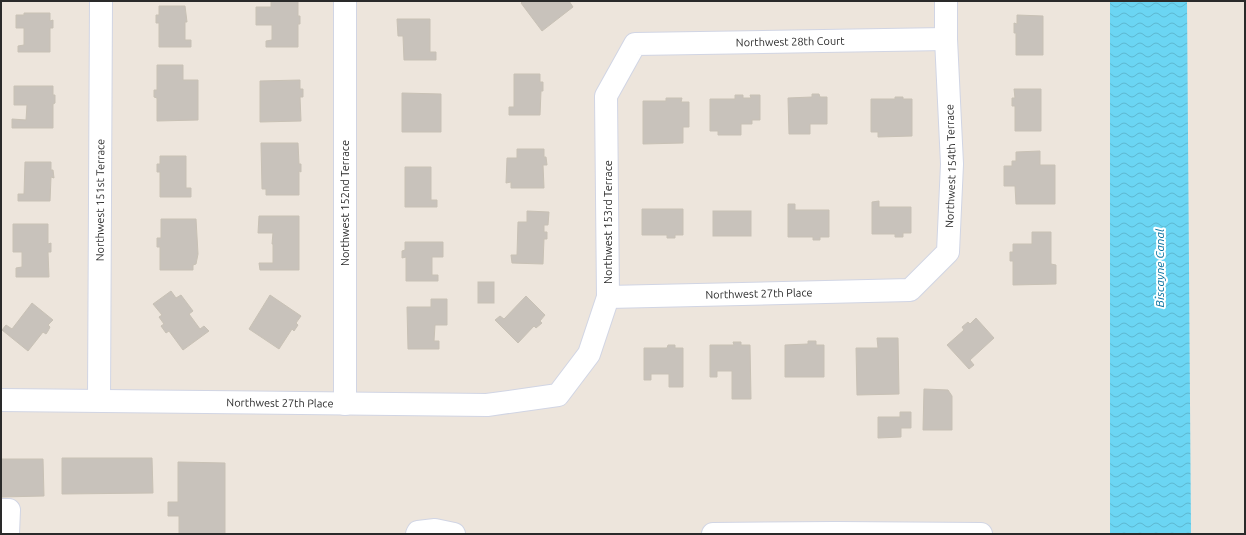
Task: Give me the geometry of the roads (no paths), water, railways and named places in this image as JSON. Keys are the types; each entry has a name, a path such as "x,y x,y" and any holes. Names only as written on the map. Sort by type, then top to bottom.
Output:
{"street":[{"name":"Northwest 151st Terrace","path":"99,400 101,1"},
{"name":"Northwest 152nd Terrace","path":"345,1 345,404"},
{"name":"Northwest 154th Terrace","path":"910,290 948,252 952,164 946,39 946,1"},
{"name":"Northwest 28th Court","path":"635,44 946,39"},
{"name":"Northwest 153rd Terrace","path":"558,395 589,354 608,297 606,96 635,44"},
{"name":"Northwest 27th Place","path":"608,297 910,290"},
{"name":"Northwest 27th Place","path":"1,400 487,405 558,395"},
{"path":"1,510 9,510 8,534"},
{"path":"417,534 418,532 435,530 454,534"},
{"path":"713,534 981,534"}],"water":[{"name":"Biscayne Canal","path":"1110,1 1187,1 1191,534 1110,534"}]}
